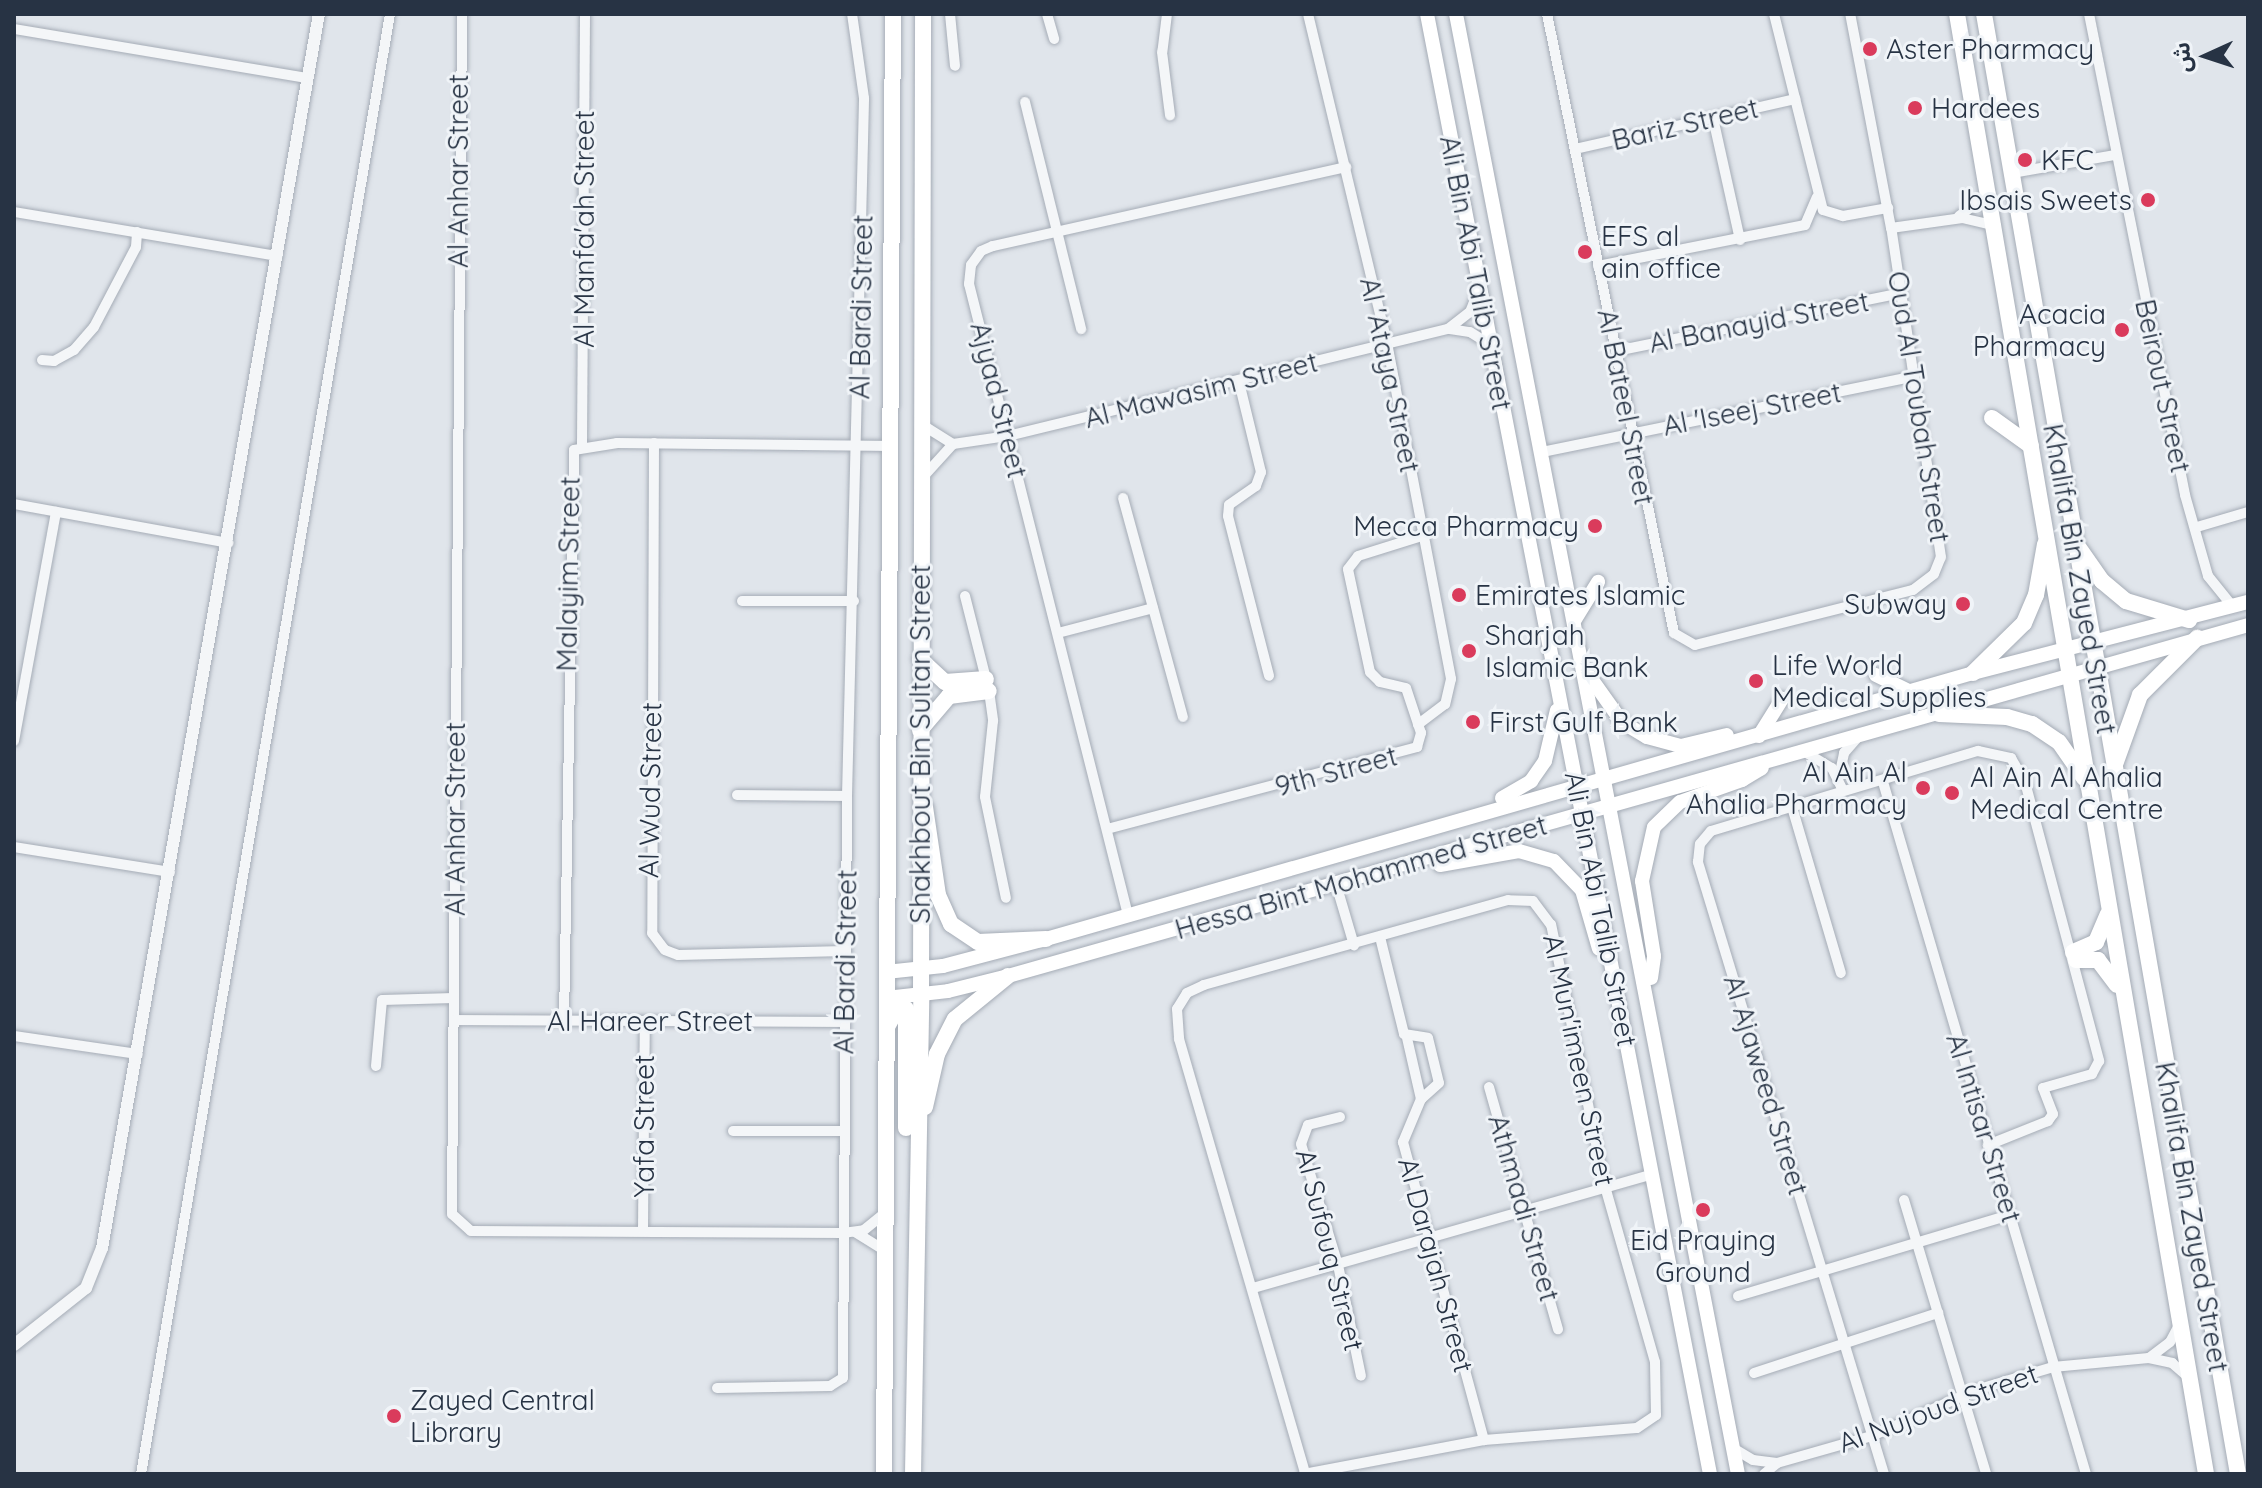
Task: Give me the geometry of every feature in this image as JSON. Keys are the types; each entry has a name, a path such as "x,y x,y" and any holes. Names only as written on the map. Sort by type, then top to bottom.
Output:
{"main road":[{"name":"Shakhbout Bin Sultan Street","path":"884,1474 893,446 893,14"},
{"name":"Shakhbout Bin Sultan Street","path":"914,1472 916,1147 921,996 919,422 923,14"},
{"name":"Ali Bin Abi Talib Street","path":"1427,14 1710,1474"},
{"name":"Ali Bin Abi Talib Street","path":"1456,14 1649,994 1738,1474"},
{"name":"Khalifa Bin Zayed Street","path":"1957,14 1991,193 2123,998 2206,1474"},
{"name":"Khalifa Bin Zayed Street","path":"1984,14 2093,644 2112,772 2238,1474"},
{"path":"1992,418 2031,446"},
{"path":"1973,673 2024,623 2036,595 2047,526"},
{"path":"2075,541 2112,592 2137,607 2189,620"},
{"path":"1574,621 1598,582"},
{"name":"Hessa Bint Mohammed Street","path":"886,972 921,970 1046,939 1577,784 1759,736 1973,673 2189,620 2248,602"},
{"path":"1442,824 1463,810 1516,794 1545,761 1558,712 1541,603"},
{"name":"Hessa Bint Mohammed Street","path":"886,998 921,996 1008,976 2248,625"},
{"path":"2112,772 2140,695 2197,638"},
{"path":"920,659 945,682 988,685"},
{"path":"1584,667 1607,706 1647,737 1681,746 1728,735 1759,736 1782,699"},
{"path":"1876,675 1909,691"},
{"path":"920,730 949,696 988,685"},
{"path":"1939,714 2007,717 2040,728 2068,753 2090,790"},
{"path":"1649,994 1654,956 1642,881 1654,827 1680,802 1742,780 1776,759"},
{"path":"920,797 933,834 938,895 951,924 978,942 1046,939"},
{"path":"1419,862 1438,865 1519,851 1554,861 1582,890 1603,966 1617,994"},
{"path":"2075,956 2096,942 2109,908"},
{"path":"2075,956 2104,964 2123,998"},
{"path":"916,1147 944,1037 966,1007 1008,976"},
{"path":"886,1029 895,1010 906,1009 905,1179 915,1220"}],"street":[{"path":"14,1345 73,1301 96,1271 138,1054 319,14"},
{"path":"141,1474 390,14"},
{"name":"Al Anhar Street","path":"462,14 452,1204 457,1223 471,1231 489,1232 643,1230 843,1233 855,1232 885,1213"},
{"name":"Al Manfa'ah Street","path":"582,444 585,14"},
{"name":"Al Bardi Street","path":"717,1388 840,1383 847,796 858,445 864,98 852,14"},
{"path":"950,14 955,66"},
{"path":"1047,14 1054,39"},
{"path":"1167,14 1162,52 1170,115"},
{"name":"Al 'Ataya Street","path":"1308,14 1387,343 1451,689 1441,709 1418,724"},
{"name":"Al Bateel Street","path":"1547,14 1674,633 1695,645"},
{"path":"1774,14 1817,197 1823,210 1836,216 1888,208"},
{"name":"Oud Al Toubah Street","path":"1695,645 1913,590 1934,574 1942,539 1888,208 1850,14"},
{"name":"Beirout Street","path":"2089,14 2185,495 2212,585 2233,607"},
{"path":"14,29 308,78"},
{"name":"Bariz Street","path":"1575,149 1795,99"},
{"path":"1025,102 1081,329"},
{"path":"1713,118 1740,240"},
{"path":"2012,173 2115,155"},
{"name":"Ajyad Street","path":"1128,915 969,284 971,265 993,246 1346,167"},
{"path":"1953,219 1991,193"},
{"path":"1598,266 1805,225 1817,197"},
{"path":"14,212 277,256"},
{"path":"1891,228 1953,219 1996,226"},
{"path":"42,360 54,361 74,350 94,327 136,247 137,232"},
{"path":"1448,329 1470,312 1481,284"},
{"name":"Al Banayid Street","path":"1616,351 1902,293"},
{"path":"1448,329 1470,332 1491,345"},
{"name":"Al Mawasim Street","path":"953,444 1008,436 1448,329"},
{"name":"Al 'Iseej Street","path":"1542,452 1914,376"},
{"path":"1239,382 1261,472 1256,486 1234,500 1228,511 1269,676"},
{"path":"919,422 953,444 933,461 920,484"},
{"name":"Al Wud Street","path":"654,443 652,933 665,950 678,955 845,951"},
{"name":"Malayim Street","path":"564,1021 570,456 582,444 893,446"},
{"path":"1123,498 1183,717"},
{"path":"14,504 228,543"},
{"path":"14,741 56,512"},
{"path":"2197,527 2248,512"},
{"name":"9th Street","path":"1107,829 1403,754 1420,744 1418,724 1406,688 1380,682 1370,672 1348,569 1358,556 1422,536"},
{"path":"965,596 988,685 993,721 985,797 1006,898"},
{"path":"742,601 854,601"},
{"path":"1058,633 1153,608"},
{"path":"1839,777 1844,753 1860,736"},
{"name":"Al Ajaweed Street","path":"1884,1474 1698,862 1700,844 1711,831 1883,782 1978,751 2001,752 2011,758 2025,782 2075,956 2098,1065 2088,1076 2043,1088 2053,1114 2048,1121 1988,1145"},
{"path":"1805,752 1824,760 1839,777 1843,791"},
{"name":"Al Intisar Street","path":"1883,782 2086,1474"},
{"path":"737,795 847,796"},
{"path":"1792,807 1841,973"},
{"path":"14,847 170,872"},
{"path":"1336,884 1354,945"},
{"name":"Al Mun'imeen Street","path":"1304,1474 1179,1039 1177,1009 1187,993 1204,985 1508,900 1525,899 1541,906 1551,925 1605,1187 1655,1362 1658,1405 1652,1422 1637,1428 1484,1440"},
{"path":"1380,937 1421,1099"},
{"path":"376,1066 377,1007 382,1000 454,998"},
{"name":"Al Hareer Street","path":"454,1020 845,1022"},
{"name":"Yafa Street","path":"643,1230 645,1021"},
{"path":"14,1036 138,1054"},
{"name":"Al Darajah Street","path":"1407,1038 1428,1038 1439,1086 1421,1099 1403,1142 1484,1440"},
{"name":"Athmadi Street","path":"1489,1087 1558,1329"},
{"name":"Al Sufouq Street","path":"1340,1117 1308,1125 1301,1144 1338,1265 1361,1376"},
{"path":"733,1131 843,1131"},
{"path":"1253,1288 1428,1241 1651,1175"},
{"path":"1904,1200 1986,1474"},
{"path":"1738,1296 2009,1215"},
{"path":"855,1232 885,1251"},
{"path":"1754,1373 1938,1313"},
{"path":"2149,1358 2170,1342 2181,1319"},
{"name":"Al Nujoud Street","path":"1764,1474 1777,1463 1872,1436 1963,1395 2053,1367 2149,1358 2172,1363 2190,1379"},
{"path":"1304,1474 1484,1440"},
{"path":"1733,1448 1753,1460 1777,1463"}],"place":[{"name":"Aster Pharmacy","path":"1870,49"},
{"name":"Hardees","path":"1915,108"},
{"name":"KFC","path":"2025,160"},
{"name":"Ibsais Sweets","path":"2148,200"},
{"name":"EFS al ain office","path":"1585,252"},
{"name":"Acacia Pharmacy","path":"2122,330"},
{"name":"Mecca Pharmacy","path":"1595,526"},
{"name":"Emirates Islamic","path":"1459,595"},
{"name":"Subway","path":"1963,604"},
{"name":"Sharjah Islamic Bank","path":"1469,651"},
{"name":"Life World Medical Supplies","path":"1756,681"},
{"name":"First Gulf Bank","path":"1473,722"},
{"name":"Al Ain Al Ahalia Pharmacy","path":"1923,788"},
{"name":"Al Ain Al Ahalia Medical Centre","path":"1952,793"},
{"name":"Eid Praying Ground","path":"1703,1210"},
{"name":"Zayed Central Library","path":"394,1416"}]}
